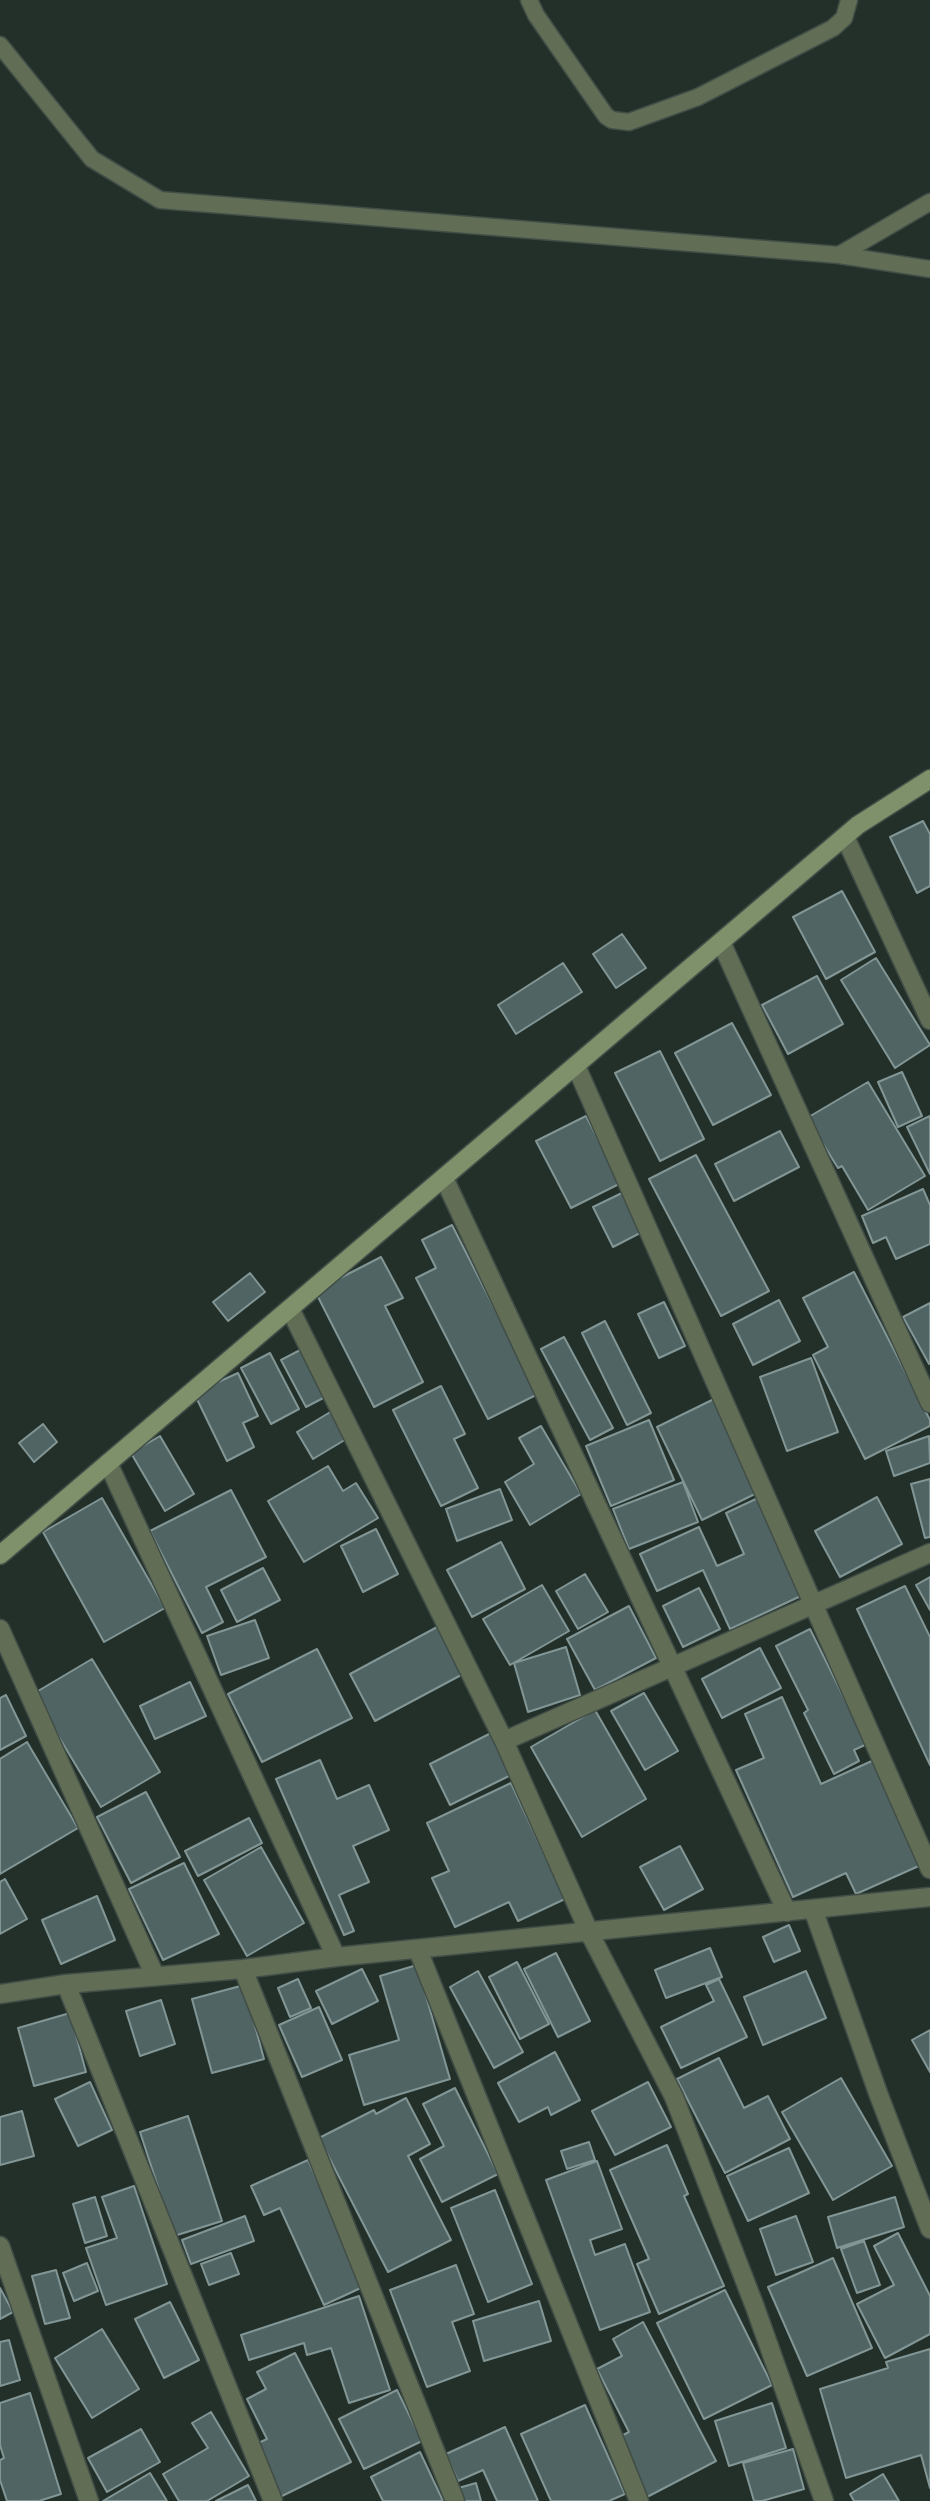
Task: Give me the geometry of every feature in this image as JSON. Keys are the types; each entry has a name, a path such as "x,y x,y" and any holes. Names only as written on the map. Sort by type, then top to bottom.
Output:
{"street":[{"path":"0,1556 858,825 930,779"},
{"path":"845,837 930,1020"},
{"path":"721,942 930,1403"},
{"path":"576,1066 930,1869"},
{"path":"444,1178 787,1912"},
{"path":"290,1309 504,1741 589,1932 674,2097 755,2307 824,2501"},
{"path":"108,1463 336,1957"},
{"path":"504,1741 930,1553"},
{"path":"0,1629 155,1976"},
{"path":"0,1994 66,1984 243,1969 336,1957 930,1897"},
{"path":"813,1909 878,2093 930,2229"},
{"path":"418,1950 639,2501"},
{"path":"243,1969 455,2501"},
{"path":"66,1984 273,2501"},
{"path":"0,2246 89,2501"}],"lane":[{"path":"529,0 536,15 606,116 612,120 629,122 698,97 833,28 844,18 849,0"},
{"path":"0,45 92,159 160,200 839,255 930,269"},
{"path":"839,255 930,202"}],"building":[{"path":"923,821 930,834 930,886 917,893 890,837"},
{"path":"842,891 875,952 826,979 793,917"},
{"path":"622,934 646,968 616,988 593,954"},
{"path":"876,958 930,1045 895,1068 841,980"},
{"path":"563,963 582,992 516,1034 498,1005"},
{"path":"817,976 843,1024 788,1054 762,1005"},
{"path":"732,1023 771,1095 713,1125 675,1053"},
{"path":"660,1051 704,1139 660,1161 615,1073"},
{"path":"902,1072 922,1116 898,1127 878,1082"},
{"path":"868,1082 925,1176 868,1210 842,1166 838,1168 807,1118"},
{"path":"586,1116 621,1183 571,1208 536,1141"},
{"path":"930,1116 930,1174 907,1127"},
{"path":"780,1131 799,1167 734,1201 715,1164"},
{"path":"696,1155 769,1291 721,1316 649,1179"},
{"path":"923,1189 930,1205 930,1244 896,1259 886,1237 873,1243 862,1216"},
{"path":"624,1192 644,1231 613,1247 593,1207"},
{"path":"452,1225 538,1394 488,1419 416,1278 436,1268 422,1240"},
{"path":"381,1257 403,1298 385,1306 423,1382 374,1407 315,1291"},
{"path":"854,1272 930,1420 930,1426 865,1459 813,1355 828,1347 803,1298"},
{"path":"250,1273 265,1292 228,1321 213,1302"},
{"path":"779,1300 800,1341 753,1365 733,1324"},
{"path":"664,1302 685,1346 659,1358 638,1314"},
{"path":"930,1303 930,1363 929,1364 903,1317"},
{"path":"605,1321 651,1413 627,1425 582,1333"},
{"path":"564,1337 613,1428 590,1440 541,1349"},
{"path":"304,1348 329,1395 306,1407 281,1360"},
{"path":"270,1353 299,1409 271,1424 241,1368"},
{"path":"811,1358 838,1432 787,1451 760,1377"},
{"path":"238,1373 258,1416 243,1423 254,1447 227,1461 194,1393"},
{"path":"441,1386 465,1434 454,1439 478,1488 441,1506 393,1410"},
{"path":"716,1398 761,1491 702,1520 657,1427"},
{"path":"332,1411 348,1438 313,1459 297,1432"},
{"path":"649,1420 674,1480 611,1506 586,1446"},
{"path":"43,1424 57,1442 34,1462 19,1443"},
{"path":"541,1426 581,1494 530,1525 505,1482 534,1464 519,1438"},
{"path":"160,1436 194,1494 165,1511 131,1453"},
{"path":"929,1436 930,1463 894,1476 886,1451"},
{"path":"328,1466 343,1491 356,1483 378,1518 304,1562 268,1501"},
{"path":"930,1479 930,1537 925,1538 911,1484"},
{"path":"683,1482 698,1522 629,1549 613,1509"},
{"path":"500,1489 512,1520 457,1541 446,1509"},
{"path":"231,1490 266,1557 206,1587 223,1622 202,1633 150,1531"},
{"path":"877,1497 902,1544 840,1577 815,1531"},
{"path":"102,1498 165,1608 104,1642 43,1532"},
{"path":"758,1498 803,1595 730,1629 703,1570 657,1591 640,1554 699,1527 717,1566 744,1554 726,1513"},
{"path":"376,1529 398,1574 363,1592 341,1546"},
{"path":"501,1542 525,1589 472,1617 447,1570"},
{"path":"263,1568 280,1600 237,1622 221,1590"},
{"path":"585,1574 608,1612 578,1629 556,1591"},
{"path":"930,1577 930,1610 916,1585"},
{"path":"542,1585 569,1631 510,1665 483,1619"},
{"path":"905,1586 930,1637 930,1765 857,1609"},
{"path":"699,1588 720,1629 683,1647 663,1606"},
{"path":"629,1606 656,1658 595,1690 567,1639"},
{"path":"255,1620 269,1658 221,1675 207,1636"},
{"path":"439,1626 465,1673 375,1721 350,1674"},
{"path":"810,1629 867,1744 854,1750 859,1761 834,1774 804,1713 808,1710 776,1646"},
{"path":"566,1647 580,1695 528,1712 514,1663"},
{"path":"760,1648 781,1688 722,1718 702,1679"},
{"path":"317,1649 352,1718 262,1762 228,1694"},
{"path":"92,1659 160,1772 101,1807 33,1694"},
{"path":"190,1682 206,1716 155,1739 140,1706"},
{"path":"644,1693 678,1751 645,1770 611,1711"},
{"path":"6,1695 26,1736 0,1750 0,1698"},
{"path":"782,1697 821,1784 874,1760 921,1865 856,1894 846,1873 793,1897 736,1770 764,1758 745,1714"},
{"path":"595,1710 646,1799 582,1837 531,1747"},
{"path":"491,1733 511,1775 450,1805 430,1764"},
{"path":"27,1742 78,1828 0,1874 0,1759"},
{"path":"320,1760 337,1799 369,1785 389,1830 353,1846 369,1882 339,1895 354,1931 344,1935 276,1779"},
{"path":"511,1783 565,1899 518,1921 509,1902 455,1927 432,1878 449,1871 427,1823"},
{"path":"146,1792 180,1857 131,1883 97,1817"},
{"path":"249,1818 262,1843 198,1876 185,1851"},
{"path":"680,1846 703,1889 664,1910 640,1867"},
{"path":"261,1847 304,1923 247,1956 204,1880"},
{"path":"184,1863 219,1934 163,1960 129,1889"},
{"path":"5,1879 27,1919 0,1934 0,1882"},
{"path":"97,1896 115,1940 61,1964 42,1920"},
{"path":"789,1925 800,1951 774,1962 763,1937"},
{"path":"710,1948 722,1977 666,1998 655,1970"},
{"path":"556,1953 590,2021 558,2037 524,1969"},
{"path":"517,1962 549,2024 520,2039 489,1977"},
{"path":"417,1965 450,2079 364,2105 349,2055 399,2040 380,1976"},
{"path":"362,1969 378,2001 332,2024 316,1991"},
{"path":"478,1971 523,2052 494,2068 450,1987"},
{"path":"806,1971 826,2018 763,2045 744,1997"},
{"path":"298,1979 311,2008 290,2017 278,1988"},
{"path":"719,1979 747,2037 681,2068 661,2027 714,2001 706,1985"},
{"path":"244,1985 264,2059 212,2073 192,1999"},
{"path":"161,2000 175,2044 140,2056 126,2011"},
{"path":"319,2007 342,2060 302,2077 279,2025"},
{"path":"70,2013 86,2072 34,2086 18,2028"},
{"path":"930,2030 930,2072 912,2040"},
{"path":"555,2052 580,2100 551,2115 548,2107 519,2122 498,2083"},
{"path":"719,2058 744,2108 768,2096 790,2139 725,2173 677,2079"},
{"path":"841,2078 892,2166 833,2200 782,2112"},
{"path":"90,2082 112,2130 78,2146 55,2099"},
{"path":"648,2082 671,2127 615,2155 592,2111"},
{"path":"455,2088 498,2174 442,2202 420,2159 444,2146 423,2104"},
{"path":"406,2098 430,2144 408,2156 451,2240 388,2272 319,2138 374,2110 376,2114"},
{"path":"22,2111 34,2156 0,2165 0,2117"},
{"path":"188,2116 222,2221 174,2236 140,2132"},
{"path":"589,2142 595,2160 567,2169 561,2151"},
{"path":"667,2145 688,2194 684,2196 724,2286 659,2314 637,2264 649,2259 610,2170"},
{"path":"789,2148 809,2193 748,2221 727,2176"},
{"path":"308,2160 365,2286 324,2305 280,2208 264,2215 251,2186"},
{"path":"597,2161 622,2229 590,2240 595,2255 625,2244 650,2312 600,2330 546,2180"},
{"path":"134,2186 167,2284 106,2305 86,2248 117,2238 102,2197"},
{"path":"495,2190 532,2284 488,2302 451,2208"},
{"path":"95,2197 107,2236 85,2243 73,2204"},
{"path":"895,2197 904,2227 837,2248 828,2217"},
{"path":"245,2216 254,2241 191,2264 182,2240"},
{"path":"796,2216 813,2262 776,2275 760,2229"},
{"path":"898,2233 930,2296 930,2334 885,2358 857,2304 894,2285 874,2246"},
{"path":"864,2241 880,2285 857,2293 841,2249"},
{"path":"231,2253 239,2274 209,2285 201,2264"},
{"path":"833,2258 872,2348 807,2376 768,2287"},
{"path":"87,2263 98,2291 74,2301 63,2273"},
{"path":"456,2265 474,2314 452,2322 470,2371 427,2387 390,2290"},
{"path":"56,2270 70,2318 45,2324 32,2276"},
{"path":"0,2288 13,2312 0,2319"},
{"path":"725,2290 772,2385 704,2419 657,2323"},
{"path":"359,2296 390,2390 349,2403 331,2348 307,2355 304,2343 249,2360 241,2335"},
{"path":"539,2301 551,2341 484,2361 473,2321"},
{"path":"170,2302 199,2360 164,2378 135,2319"},
{"path":"643,2322 716,2461 647,2497 617,2438 629,2432 597,2369 622,2356 613,2339"},
{"path":"102,2329 139,2389 92,2418 55,2358"},
{"path":"9,2340 20,2380 0,2386 0,2342"},
{"path":"930,2349 930,2488 921,2455 846,2478 820,2389 888,2368 886,2362"},
{"path":"295,2353 351,2462 280,2497 254,2445 267,2439 247,2399 266,2389 257,2372"},
{"path":"397,2390 422,2441 364,2469 339,2419"},
{"path":"30,2393 61,2494 39,2501 7,2501 0,2480 0,2460 4,2458 0,2445 0,2403"},
{"path":"772,2403 786,2448 729,2466 715,2421"},
{"path":"585,2405 625,2494 609,2501 551,2501 521,2434"},
{"path":"211,2412 249,2476 207,2501 179,2501 163,2474 208,2448 192,2423"},
{"path":"505,2427 538,2501 497,2501 483,2470 458,2481 446,2454"},
{"path":"141,2429 160,2462 107,2492 88,2458"},
{"path":"793,2449 804,2489 754,2501 743,2463"},
{"path":"420,2452 443,2501 383,2501 371,2477"},
{"path":"150,2473 167,2501 103,2501"},
{"path":"883,2474 899,2501 854,2501 850,2494"},
{"path":"476,2483 481,2501 459,2501 455,2489"},
{"path":"248,2485 256,2501 216,2501"}]}
